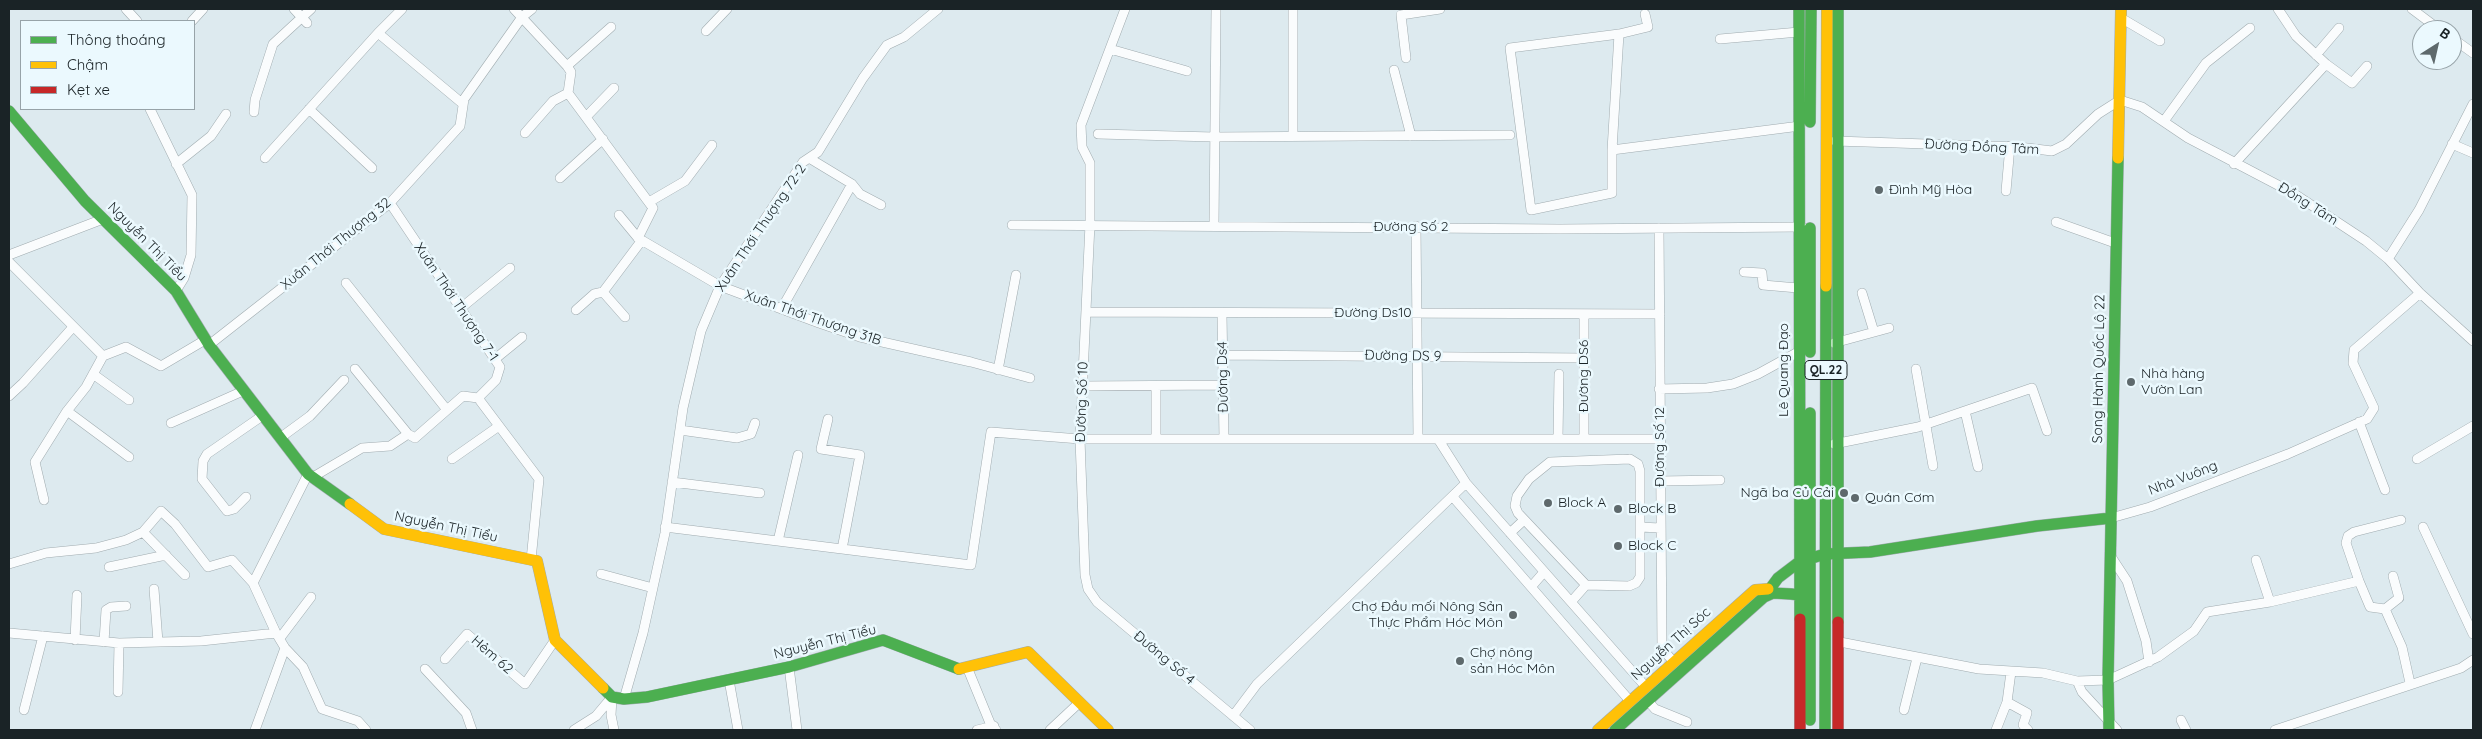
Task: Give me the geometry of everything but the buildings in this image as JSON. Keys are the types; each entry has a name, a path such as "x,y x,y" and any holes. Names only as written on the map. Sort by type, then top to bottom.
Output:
{"main road":[{"name":"Lê Quang Đạo","path":"1799,9 1800,126 1805,227 1810,558 1810,730"},
{"name":"Lê Quang Đạo","path":"1800,730 1798,562 1800,351 1798,288 1805,227 1811,9"},
{"name":"QL.22","path":"1827,9 1839,342 1840,642 1838,730"},
{"name":"QL.22","path":"1825,730 1826,345 1838,9"},
{"name":"Song Hành Quốc Lộ 22","path":"2111,727 2108,680 2117,136 2120,100 2121,13"},
{"name":"Nguyễn Thị Tiểu","path":"9,111 85,201 176,291 207,342 262,416 311,476 384,529 531,560"},
{"name":"Nhà Vuông","path":"1839,553 1870,552 2037,526 2111,518"},
{"name":"Nguyễn Thị Sóc","path":"1616,730 1798,562 1825,554 1839,553"},
{"path":"531,560 537,561 555,640 612,697"},
{"name":"Nguyễn Thị Sóc","path":"1598,730 1755,590 1766,593"},
{"path":"1766,593 1799,595 1810,603"},
{"name":"Nguyễn Thị Tiểu","path":"612,697 624,699 648,697 729,680 789,667 883,640 959,669 967,667"},
{"path":"967,667 1028,652 1108,730"}],"street":[{"path":"126,9 136,20"},
{"path":"193,20 203,9"},
{"path":"294,9 304,20"},
{"path":"254,112 255,100 273,44 304,20 311,9"},
{"path":"265,158 402,9"},
{"path":"514,9 567,66 571,72 568,93 653,208 640,239 603,292 594,294 576,310"},
{"name":"Xuân Thới Thượng 32","path":"103,356 126,347 161,366 207,342 390,203 460,126 464,99 522,17 532,9"},
{"path":"706,31 727,9"},
{"name":"Xuân Thới Thượng 72-2","path":"624,699 643,633 653,588 665,527 680,430 701,331 720,286 803,162 818,152 863,78 887,46 904,37 938,9"},
{"name":"Đường Số 10","path":"1086,580 1080,439 1087,312 1090,163 1082,147 1081,125 1125,9"},
{"path":"1214,225 1216,9"},
{"path":"1293,9 1293,135"},
{"path":"1406,58 1401,16 1440,9"},
{"path":"2278,9 2296,36 2326,64 2352,83 2366,66"},
{"path":"2412,9 2427,20"},
{"path":"2121,13 2160,41"},
{"path":"1619,34 1612,150 1612,193 1531,210 1510,48 1619,34 1648,27 1645,14"},
{"path":"567,66 611,27"},
{"path":"2164,121 2206,63 2250,28"},
{"path":"2316,55 2339,28"},
{"path":"1720,39 1799,32"},
{"path":"378,33 463,104"},
{"path":"2462,45 2473,53"},
{"path":"1110,49 1187,70"},
{"path":"2234,164 2326,64"},
{"path":"1394,70 1411,136"},
{"path":"586,117 614,88"},
{"path":"525,133 553,100 568,93"},
{"name":"Đường Đồng Tâm","path":"1833,141 2010,146 2052,151 2066,144 2098,114 2120,100"},
{"name":"Đồng Tâm","path":"2120,100 2142,107 2188,138 2234,164 2293,193 2388,259 2420,294 2473,341"},
{"path":"2388,259 2419,210 2473,104"},
{"path":"310,108 372,168"},
{"path":"150,110 192,195 191,255 184,278 176,291"},
{"path":"176,164 211,136 226,114"},
{"path":"1612,150 1800,126"},
{"path":"1098,134 1214,136 1510,135"},
{"path":"560,178 603,139"},
{"path":"2452,144 2473,153"},
{"path":"648,202 685,180 712,145"},
{"path":"2006,191 2010,146"},
{"path":"809,158 852,184 860,194 881,205"},
{"path":"782,308 852,184"},
{"name":"Xuân Thới Thượng 7-1","path":"390,203 500,367 496,380 478,398"},
{"name":"Xuân Thới Thượng 31B","path":"619,215 640,239 720,286 860,337 971,362 1030,378"},
{"path":"9,255 103,219"},
{"path":"2056,222 2116,243"},
{"name":"Đường Số 2","path":"1012,225 1805,227"},
{"path":"1416,226 1418,439"},
{"name":"Đường Số 12","path":"1660,228 1659,439 1662,649 1674,662"},
{"path":"9,262 103,356 35,462 44,500"},
{"path":"460,308 510,268"},
{"path":"1744,272 1762,273 1764,285 1798,288"},
{"path":"998,370 1016,275"},
{"path":"346,283 447,410"},
{"path":"603,292 625,317"},
{"path":"1862,293 1874,332"},
{"path":"2385,490 2360,422 2367,419 2374,408 2353,363 2354,350 2420,294"},
{"name":"Đường Ds10","path":"1087,312 1222,314 1660,314"},
{"name":"Đường Ds4","path":"1222,314 1224,439"},
{"name":"Đường DS6","path":"1584,314 1584,439"},
{"path":"9,396 73,327"},
{"path":"1826,345 1889,328"},
{"path":"494,359 522,337"},
{"path":"1659,389 1721,387 1758,374 1800,351"},
{"name":"Đường DS 9","path":"1223,355 1584,358"},
{"path":"355,369 408,434 415,438 463,396 478,398 539,479 531,560"},
{"path":"1916,369 1933,466"},
{"path":"93,374 129,400"},
{"path":"1558,439 1559,374"},
{"path":"280,438 310,416 344,380"},
{"path":"1083,386 1223,385"},
{"path":"1156,386 1156,439"},
{"path":"1826,446 1925,425 2032,388 2047,431"},
{"path":"171,422 243,391"},
{"path":"1965,411 1978,467"},
{"path":"67,412 128,457"},
{"path":"246,497 234,510 227,511 202,479 202,461 207,454 262,416"},
{"path":"828,419 821,449 860,455 842,549"},
{"name":"Nhà Vuông","path":"2111,518 2150,507 2288,454 2360,422"},
{"path":"680,430 737,438 751,434 754,423"},
{"path":"452,459 499,426"},
{"path":"2417,459 2473,426"},
{"path":"665,527 971,565 991,432 1080,439 1659,439"},
{"path":"253,582 311,476 362,448 390,446 408,434"},
{"path":"1438,439 1466,483 1646,687"},
{"path":"778,541 798,455"},
{"path":"1630,459 1636,462 1640,467 1640,577 1638,581 1629,586 1586,585 1524,520 1516,510 1517,496 1529,479 1548,463 1630,459"},
{"path":"1660,481 1720,480"},
{"path":"672,482 760,494"},
{"path":"1232,716 1257,684 1466,483"},
{"path":"1453,497 1630,701"},
{"path":"9,564 46,553 96,548 126,540 143,532 161,510 175,524 208,567 232,560 253,582 278,636 285,648 303,667 322,709 358,721 366,730"},
{"path":"1510,533 1524,520"},
{"path":"2393,576 2399,598 2385,610 2370,608 2346,543 2348,536 2354,532 2402,520"},
{"path":"1640,527 1660,528"},
{"path":"2423,527 2473,634"},
{"path":"143,532 185,575"},
{"path":"109,567 166,555"},
{"path":"2110,555 2127,581 2146,641 2149,662"},
{"path":"2256,560 2270,602"},
{"path":"1531,587 1544,572"},
{"path":"601,574 653,588"},
{"name":"Đường Số 4","path":"1086,580 1088,589 1097,602 1250,730"},
{"path":"1840,642 1917,658 2011,672 2043,673 2077,681 2108,680 2149,662 2194,632 2207,612 2270,602 2360,581"},
{"path":"1571,602 1586,585"},
{"path":"154,589 158,642"},
{"path":"75,640 77,595"},
{"path":"9,633 119,643 201,641 278,636 311,597"},
{"path":"104,642 106,610 111,607 126,606"},
{"path":"2385,610 2402,647 2410,683"},
{"name":"Hẻm 62","path":"445,659 468,634 525,684 555,640"},
{"path":"24,710 43,636"},
{"path":"118,692 119,643"},
{"path":"255,730 285,648"},
{"path":"1904,710 1917,658"},
{"path":"2275,730 2410,683 2461,668 2473,660"},
{"path":"789,667 797,730"},
{"path":"967,667 990,723 995,728"},
{"path":"425,669 466,713 472,730"},
{"path":"1996,730 2007,702 2011,672"},
{"path":"729,680 738,730"},
{"path":"2077,681 2082,692 2111,727"},
{"path":"574,730 596,716 612,697"},
{"path":"612,697 611,715 614,730"},
{"path":"1648,701 1655,709 1687,722"},
{"path":"1050,730 1080,702"},
{"path":"2007,702 2027,713 2022,725 2028,730"},
{"path":"2182,720 2186,730"},
{"path":"977,730 995,728"}],"traffic: fast":[{"path":"1799,9 1800,619"},
{"path":"1810,122 1811,9"},
{"path":"1838,9 1838,622"},
{"path":"9,111 85,201 176,291 209,345 308,474 350,504"},
{"path":"2109,730 2108,680 2118,158"},
{"path":"1810,228 1810,352"},
{"path":"1825,730 1826,286"},
{"path":"1810,413 1810,720"},
{"path":"1615,730 1764,597 1778,578 1799,562 1825,554 1870,552 2037,526 2111,518"},
{"path":"1764,597 1773,593 1791,594 1799,595 1807,601"},
{"path":"603,688 612,697 624,699 647,697 789,667 883,640 959,669"}],"traffic: slow":[{"path":"1826,286 1827,9"},
{"path":"2118,158 2121,9"},
{"path":"350,504 384,529 537,561 555,640 603,688"},
{"path":"1598,730 1755,590 1768,589"},
{"path":"959,669 1028,652 1108,730"}],"traffic: jam":[{"path":"1800,619 1800,730"},
{"path":"1838,622 1838,730"}],"place":[{"name":"Đình Mỹ Hòa","path":"1879,190"},
{"name":"Nhà hàng Vườn Lan","path":"2131,382"},
{"name":"Ngã ba Củ Cải","path":"1844,493"},
{"name":"Quán Cơm","path":"1855,498"},
{"name":"Block A","path":"1548,503"},
{"name":"Block B","path":"1618,509"},
{"name":"Block C","path":"1618,546"},
{"name":"Chợ Đầu mối Nông Sản Thực Phẩm Hóc Môn","path":"1513,615"},
{"name":"Chợ nông sản Hóc Môn","path":"1460,661"}]}
